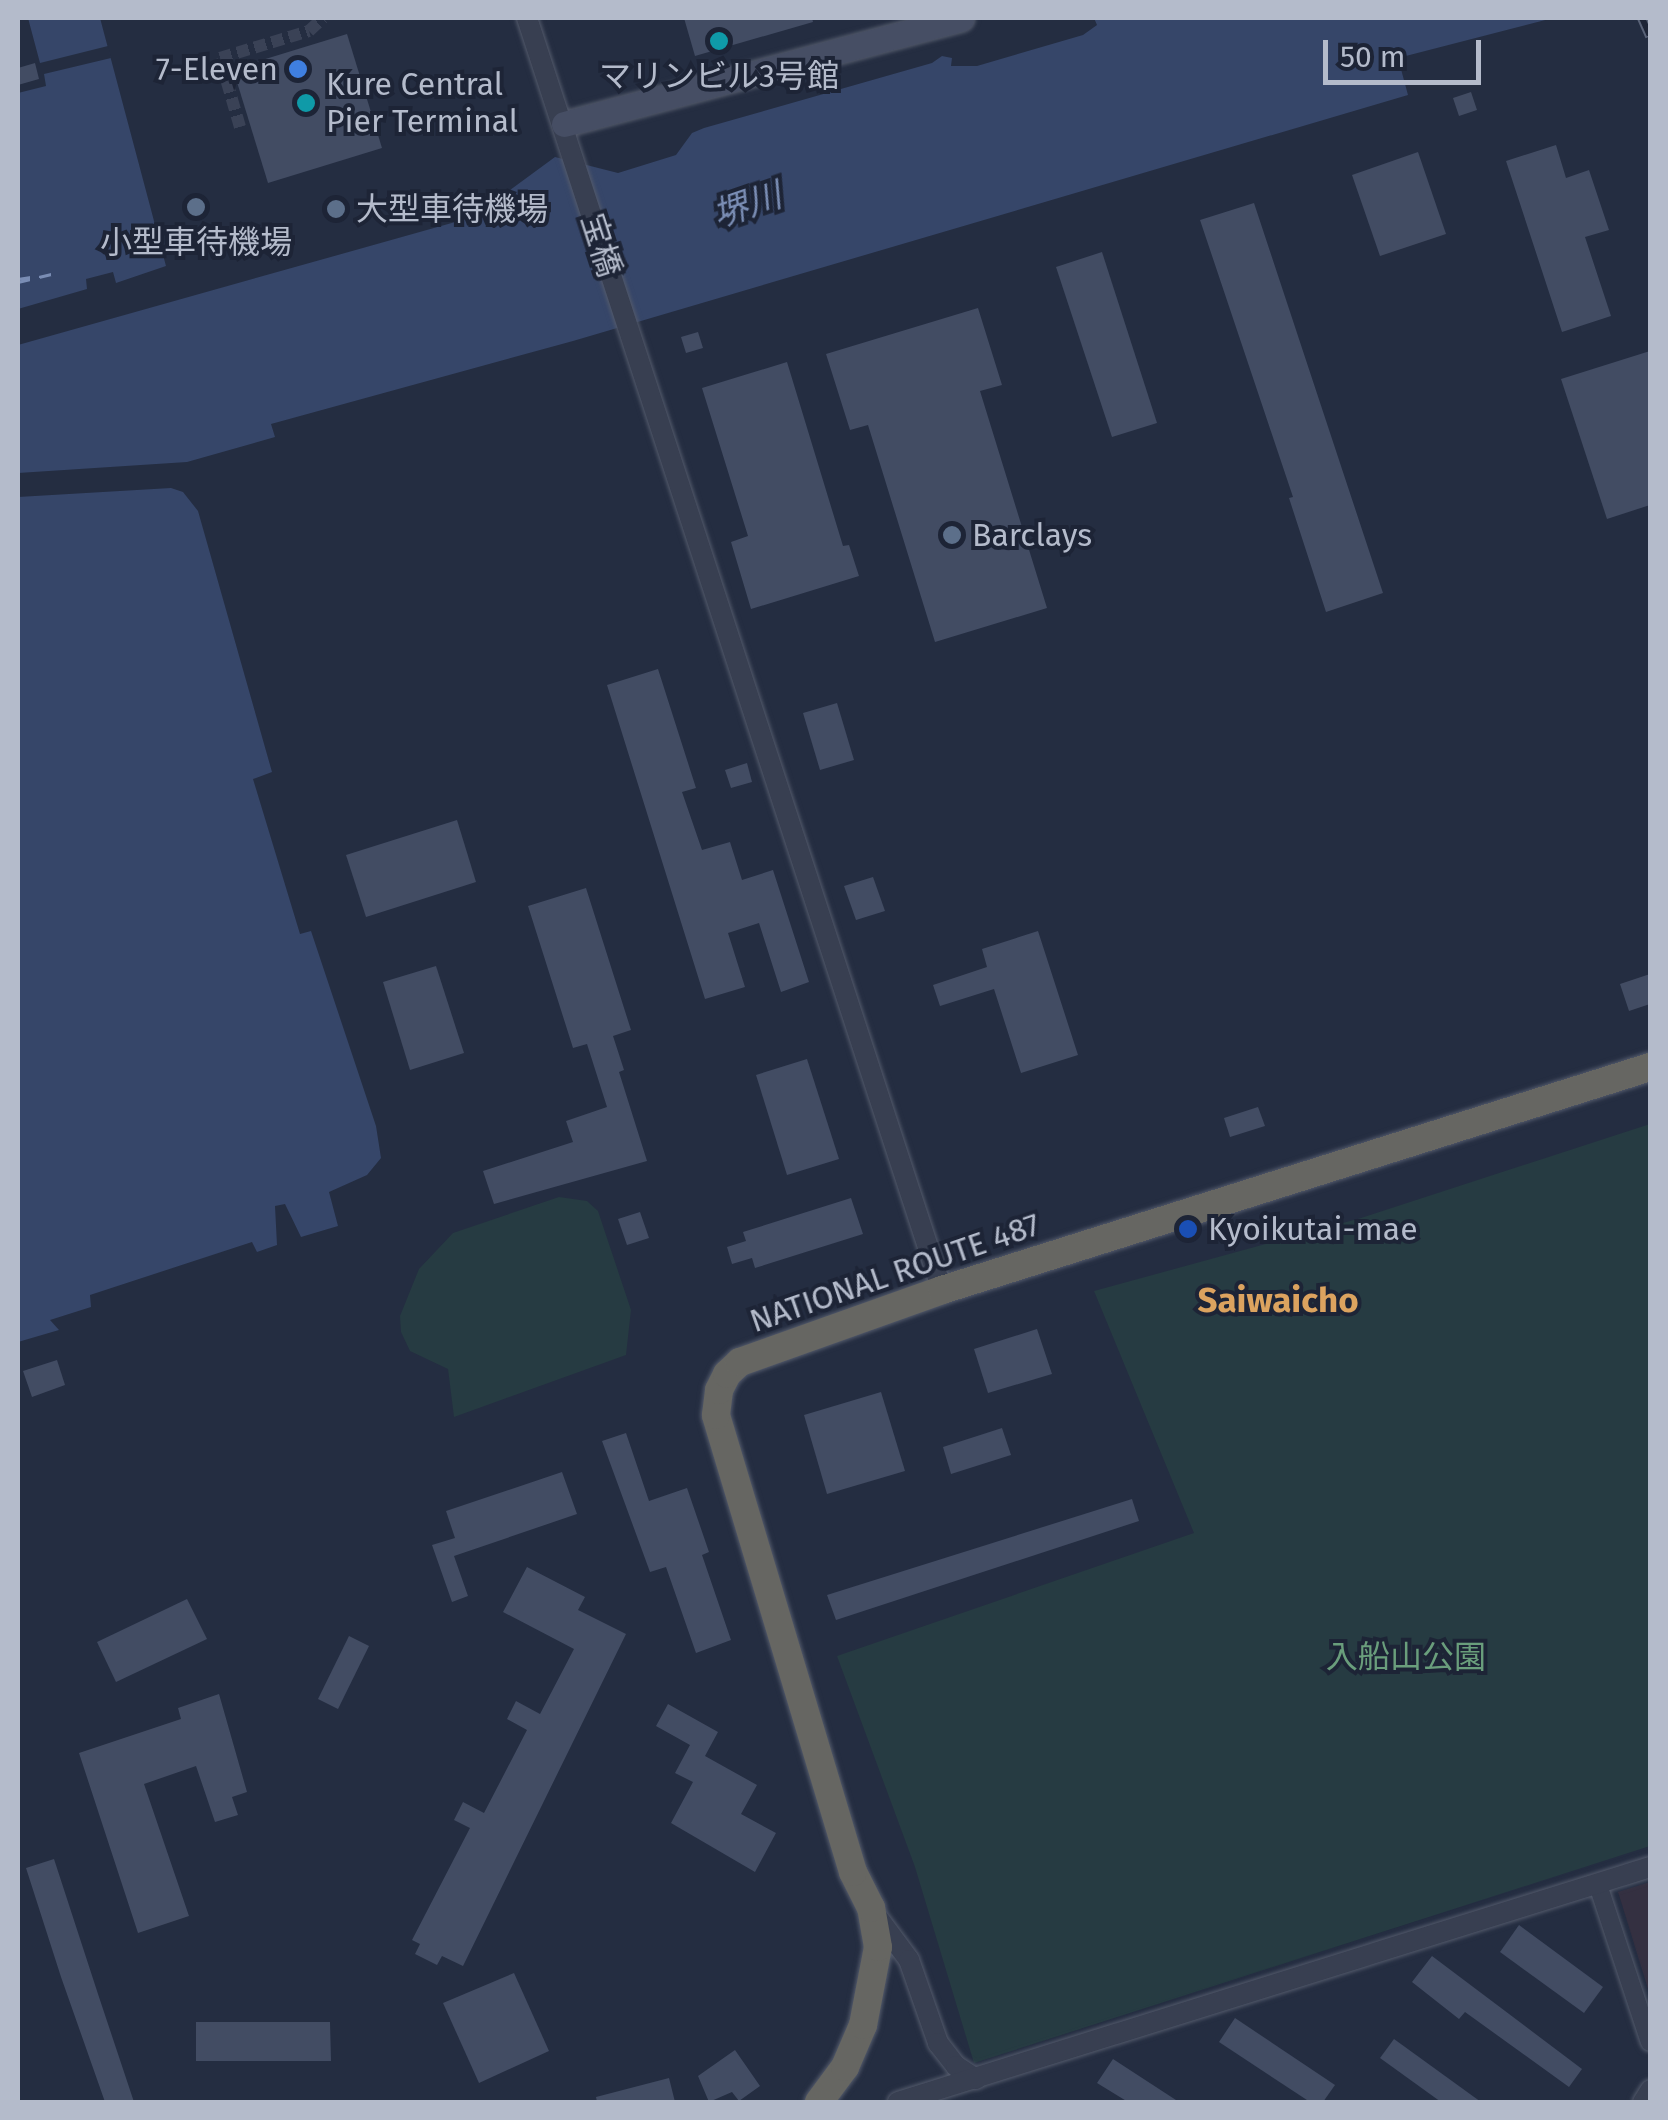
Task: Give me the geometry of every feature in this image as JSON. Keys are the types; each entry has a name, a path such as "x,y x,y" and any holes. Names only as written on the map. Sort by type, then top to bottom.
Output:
{"highway":[{"name":"NATIONAL ROUTE 487","path":"819,2102 846,2067 863,2025 878,1947 871,1908 853,1872 716,1415 719,1390 740,1362 942,1290 1650,1067"}],"main road":[{"path":"564,124 961,18"}],"street":[{"name":"宝橋","path":"527,18 942,1290"},
{"path":"898,2102 1650,1867"},
{"path":"1598,1884 1650,2042"},
{"path":"871,1908 909,1960 938,2043 956,2066 976,2079"},
{"path":"1642,2102 1650,2089"}],"shaded area":[{"path":"1650,1882 1650,1995 1618,1892"}],"green space":[{"name":"入船山公園","path":"1650,1124 1650,1846 974,2063 915,1867 837,1656 1194,1533 1094,1291 1361,1218"},
{"path":"559,1197 587,1201 598,1211 631,1310 626,1355 454,1417 448,1369 410,1351 401,1332 400,1316 419,1269 453,1233"}],"water":[{"path":"18,18 100,18 166,266 116,283 113,272 86,279 87,289 18,309"},
{"name":"堺川","path":"1094,18 1553,18 1398,58 1408,95 573,341 271,424 275,437 187,462 18,473 18,345 473,217 555,157 618,173 676,155 692,133 704,128 932,63 942,56 952,58 951,66 977,66 1083,35 1097,25"},
{"path":"171,488 183,492 198,511 272,772 253,779 300,934 311,931 376,1126 381,1158 367,1175 329,1192 338,1226 301,1237 285,1204 275,1206 277,1245 257,1252 252,1242 90,1295 91,1307 50,1320 59,1330 18,1342 18,497"}],"pier":[{"path":"18,18 28,18 40,63 108,46 111,58 44,74 46,86 18,93"}],"building":[{"name":"マリンビル3号館","path":"684,18 812,18 813,22 695,56"},
{"name":"Kure Central Pier Terminal","path":"347,34 382,148 268,183 233,69"},
{"path":"35,63 39,79 18,85 18,68"},
{"path":"1471,92 1477,110 1459,116 1453,98"},
{"path":"1556,145 1566,178 1589,170 1609,230 1585,237 1611,316 1562,332 1506,161"},
{"path":"1418,152 1446,234 1380,256 1352,175"},
{"path":"1254,203 1383,593 1326,612 1289,498 1293,497 1200,220"},
{"path":"1102,252 1157,423 1112,437 1056,267"},
{"path":"978,308 1002,385 980,391 1047,608 935,642 868,425 850,430 826,354"},
{"path":"698,332 703,348 686,353 681,337"},
{"path":"1650,351 1650,505 1607,519 1561,379"},
{"path":"787,362 843,546 849,545 859,576 751,609 731,542 748,536 702,388"},
{"path":"658,669 696,788 682,792 702,850 730,842 742,880 773,870 809,982 781,992 759,923 728,933 745,987 705,999 607,685"},
{"path":"837,703 854,760 820,770 803,713"},
{"path":"747,763 752,782 731,788 725,770"},
{"path":"457,820 476,882 366,917 346,855"},
{"path":"873,877 885,911 856,920 844,886"},
{"path":"586,888 631,1030 613,1036 624,1070 619,1072 647,1161 494,1204 483,1171 573,1142 566,1121 607,1107 587,1044 573,1048 528,906"},
{"path":"1038,931 1078,1055 1021,1073 994,989 940,1006 933,985 987,967 982,949"},
{"path":"436,966 464,1053 410,1070 383,982"},
{"path":"1650,974 1650,1004 1629,1011 1620,984"},
{"path":"807,1059 839,1159 787,1175 756,1075"},
{"path":"1258,1107 1265,1126 1230,1137 1224,1118"},
{"path":"851,1198 863,1234 755,1268 752,1258 732,1264 727,1247 746,1241 743,1232"},
{"path":"640,1212 649,1238 627,1245 618,1219"},
{"path":"1037,1329 1052,1374 988,1393 974,1349"},
{"path":"57,1360 65,1385 32,1397 23,1371"},
{"path":"881,1392 905,1471 827,1494 804,1415"},
{"path":"1002,1428 1011,1455 951,1474 943,1447"},
{"path":"626,1433 649,1501 687,1488 709,1552 702,1555 731,1640 696,1653 666,1567 650,1572 602,1441"},
{"path":"562,1472 577,1514 454,1556 468,1596 452,1602 432,1545 455,1538 446,1511"},
{"path":"1132,1499 1139,1521 836,1620 827,1595"},
{"path":"527,1567 585,1597 578,1610 626,1634 463,1966 442,1956 437,1965 415,1954 420,1944 412,1940 470,1828 454,1820 463,1802 484,1813 527,1730 507,1719 516,1701 540,1714 574,1649 503,1612"},
{"path":"187,1599 207,1639 116,1682 97,1642"},
{"path":"349,1636 369,1646 338,1709 318,1699"},
{"path":"219,1694 247,1792 232,1797 238,1815 215,1822 196,1766 144,1784 189,1916 138,1933 79,1753 181,1719 178,1708"},
{"path":"668,1704 718,1732 705,1756 757,1785 741,1814 776,1833 755,1872 671,1823 693,1782 675,1773 690,1745 656,1726"},
{"path":"54,1859 134,2102 105,2102 61,1977 26,1868"},
{"path":"1519,1925 1603,1987 1584,2013 1500,1952"},
{"path":"1432,1956 1582,2069 1569,2087 1465,2012 1459,2019 1412,1982"},
{"path":"514,1973 549,2051 479,2083 443,2003"},
{"path":"1235,2018 1335,2085 1323,2102 1310,2102 1219,2042"},
{"path":"196,2022 330,2022 331,2061 196,2061"},
{"path":"1394,2039 1481,2102 1441,2102 1380,2058"},
{"path":"735,2050 760,2086 739,2101 732,2092 709,2102 698,2076"},
{"path":"1113,2059 1179,2102 1128,2102 1097,2083"},
{"path":"669,2078 675,2102 597,2102 596,2097"}],"ferry route":[{"path":"18,282 60,272"},
{"path":"18,279 36,276"}],"tunnel":[{"path":"240,127 220,58 309,31 323,18"}],"railway":[{"path":"1642,18 1650,36"}],"place":[{"name":"マリンビル3号館","path":"719,41"},
{"name":"7-Eleven","path":"298,69"},
{"name":"Kure Central Pier Terminal","path":"306,103"},
{"name":"小型車待機場","path":"196,207"},
{"name":"大型車待機場","path":"336,209"},
{"name":"Barclays","path":"952,535"},
{"name":"Kyoikutai-mae","path":"1188,1229"}],"district":[{"name":"Saiwaicho","path":"1278,1300"}]}
